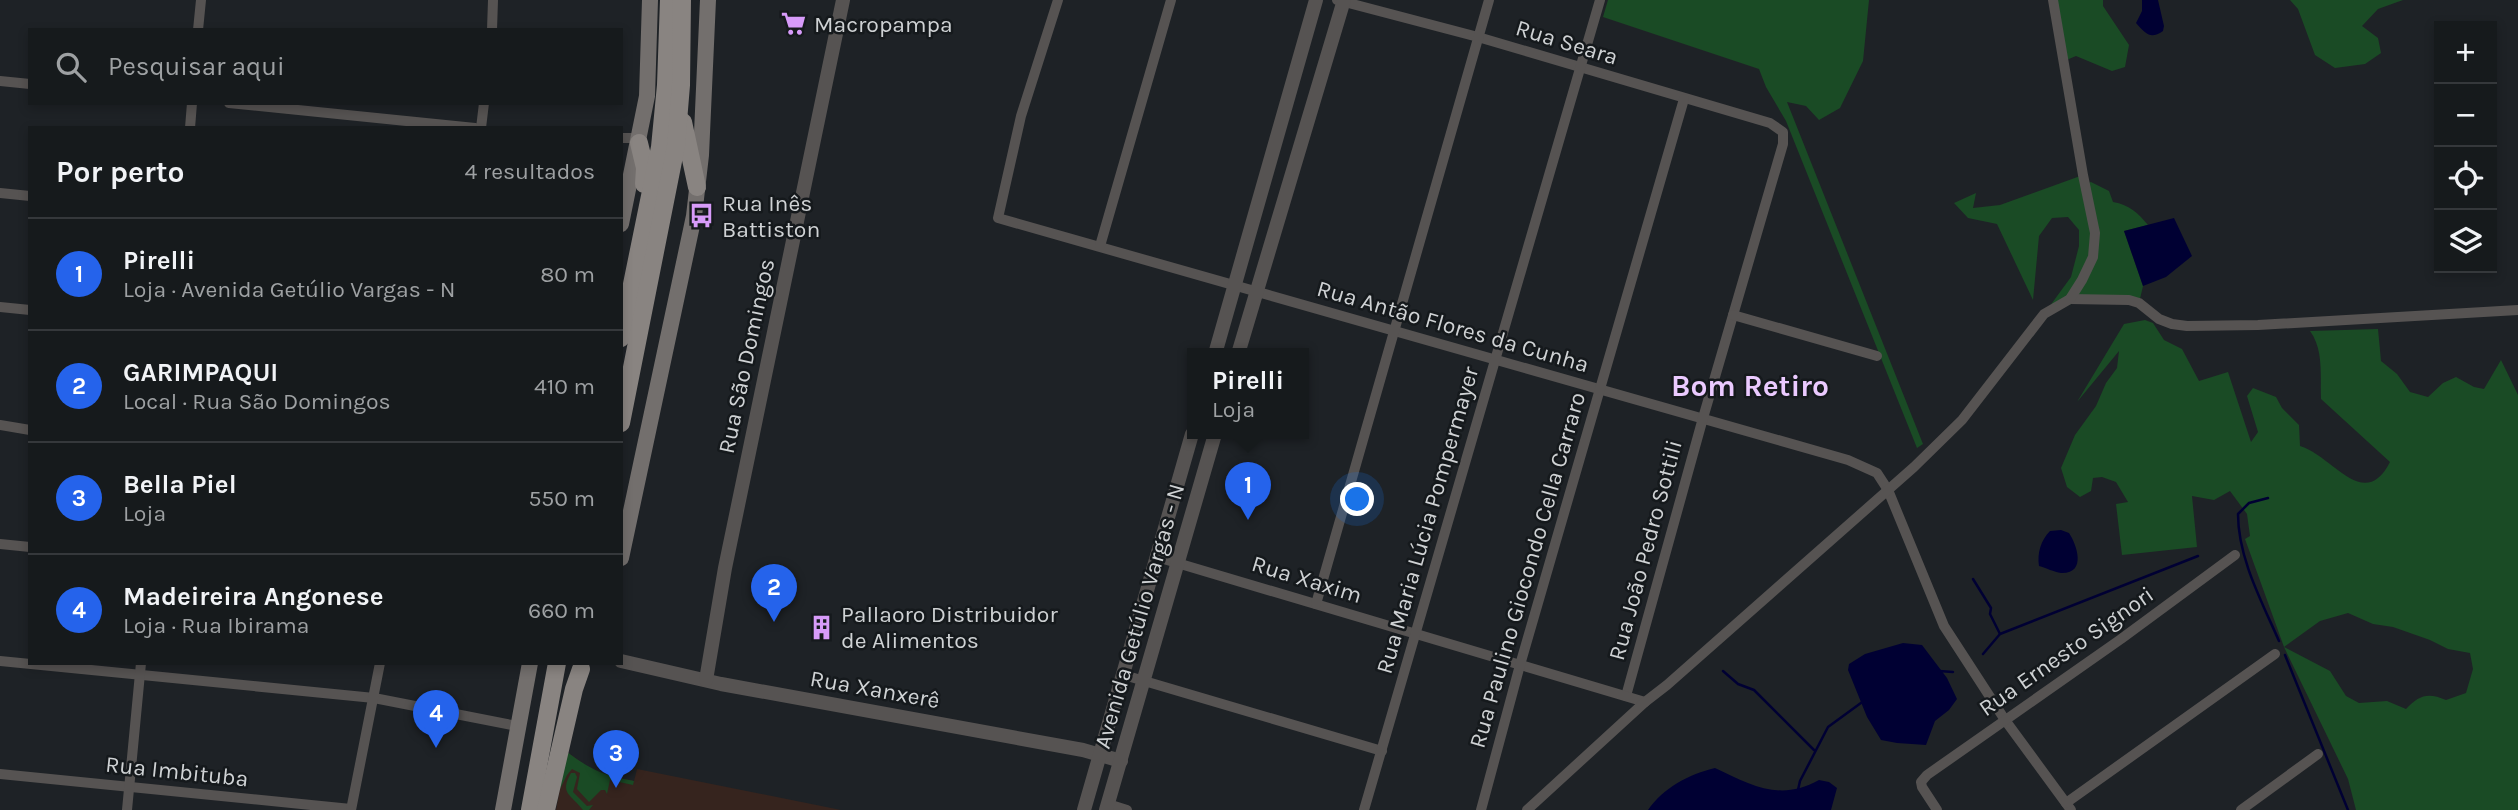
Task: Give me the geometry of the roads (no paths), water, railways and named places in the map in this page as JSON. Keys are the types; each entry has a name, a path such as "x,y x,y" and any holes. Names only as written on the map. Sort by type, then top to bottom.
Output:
{"main road":[{"path":"623,211 633,140 647,96 650,0"},
{"path":"623,329 660,147 666,85 669,0"},
{"path":"623,414 676,146 682,0"},
{"path":"623,549 694,216 706,64 708,0"},
{"path":"679,104 698,187"},
{"path":"633,140 645,168 642,210 636,239 638,261"},
{"path":"503,810 530,665"},
{"path":"530,810 557,665"},
{"path":"546,810 573,689 581,665"}],"street":[{"path":"198,28 201,0"},
{"path":"492,28 493,0"},
{"name":"Rua São Domingos","path":"706,680 725,568 843,0"},
{"name":"Rua Antão Flores da Cunha","path":"1058,0 1021,116 998,218 1014,225 1100,246 1848,460 1877,473 1888,490"},
{"path":"1100,246 1171,0"},
{"path":"1217,348 1315,0"},
{"path":"1316,604 1489,0"},
{"name":"Rua Maria Lúcia Pompermayer","path":"1364,810 1600,0"},
{"path":"2053,0 2082,175 2095,233 2093,257 2070,299"},
{"path":"1240,348 1341,1"},
{"name":"Rua Seara","path":"1341,1 1478,37 1770,123 1783,132"},
{"path":"0,81 28,84"},
{"name":"Rua Paulino Giocondo Cella Carraro","path":"1481,810 1520,664 1684,99"},
{"path":"190,126 192,105"},
{"path":"249,105 455,126"},
{"path":"481,126 484,105"},
{"name":"Rua João Pedro Sottili","path":"1626,696 1783,144 1783,132"},
{"path":"0,193 28,196"},
{"path":"1527,810 1645,702 1888,490 1962,420 2044,314 2070,299 2129,300 2139,303 2159,319 2187,326 2258,325 2518,310"},
{"path":"0,307 28,310"},
{"path":"1733,315 1877,356"},
{"path":"0,425 28,430"},
{"name":"Avenida Getúlio Vargas - N","path":"1084,810 1191,439"},
{"name":"Avenida Getúlio Vargas - N","path":"1107,807 1214,439"},
{"path":"1888,490 1944,626 2005,720 2068,807 2275,654"},
{"path":"0,544 28,547"},
{"name":"Rua Ernesto Signori","path":"1937,810 1922,787 1921,782 1927,775 2122,639 2235,555"},
{"name":"Rua Xaxim","path":"1157,557 1645,702"},
{"path":"0,661 28,663"},
{"name":"Rua Xanxerê","path":"623,661 706,680 1100,754 1121,761"},
{"path":"70,665 140,669 373,698 517,726"},
{"path":"351,810 380,665"},
{"path":"127,810 140,669"},
{"path":"1124,675 1382,751"},
{"path":"2241,810 2318,754"},
{"name":"Rua Imbituba","path":"0,774 351,810"},
{"path":"1107,807 1127,810"}],"waterway":[{"path":"2268,498 2249,503 2238,514 2239,530 2246,563 2279,641"},
{"path":"1983,654 2000,634 2198,556"},
{"path":"1973,579 1991,608 1990,614 2000,634"},
{"path":"2285,655 2348,810"},
{"path":"1723,671 1738,684 1754,690 1814,750"},
{"path":"1939,671 1953,672"},
{"path":"1798,790 1828,727 1865,700"}],"place":[{"name":"Macropampa","path":"794,24"},
{"name":"Rua Inês Battiston","path":"702,216"},
{"name":"Pirelli","path":"1248,520"},
{"name":"GARIMPAQUI","path":"774,622"},
{"name":"Pallaoro Distribuidor de Alimentos","path":"821,627"},
{"name":"Madeireira Angonese","path":"436,748"},
{"name":"Bella Piel","path":"616,788"}],"district":[{"name":"Bom Retiro","path":"1750,386"}]}
